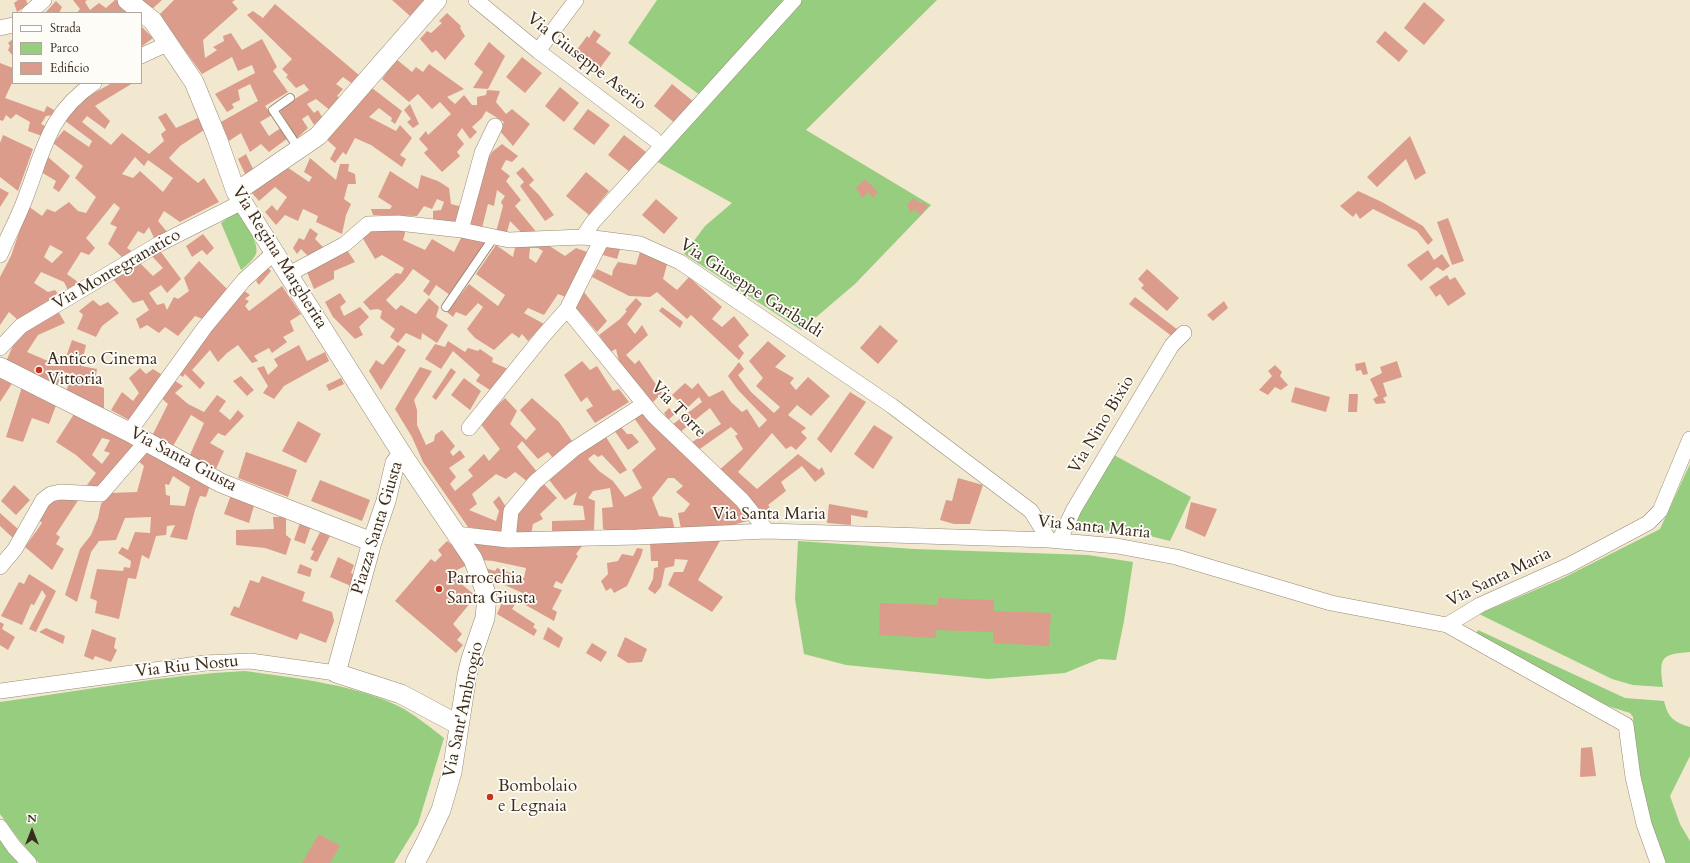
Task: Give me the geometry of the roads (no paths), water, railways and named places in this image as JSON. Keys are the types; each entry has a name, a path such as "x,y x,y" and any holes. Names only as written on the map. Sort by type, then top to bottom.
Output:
{"street":[{"path":"30,12 44,0"},
{"name":"Via Regina Margherita","path":"128,0 153,21 194,82 239,197 402,454"},
{"name":"Via Montegranatico","path":"0,348 21,326 239,197 299,149 318,136 437,0"},
{"name":"Via Giuseppe Aserio","path":"476,0 538,51 654,139"},
{"path":"538,51 576,0"},
{"path":"583,237 593,222 794,0"},
{"path":"0,28 12,25"},
{"path":"142,56 169,43"},
{"path":"0,255 25,200 45,144 59,116 79,94 93,84"},
{"path":"461,230 482,153 495,126"},
{"name":"Via Giuseppe Garibaldi","path":"289,274 345,244 368,224 398,223 461,230 509,240 583,237 640,244 680,262 892,406 1031,511 1054,541"},
{"path":"469,428 543,336 567,310 602,239"},
{"path":"129,432 204,327 244,280 275,252"},
{"name":"Via Torre","path":"567,310 654,416 742,500 767,531"},
{"name":"Via Nino Bixio","path":"1054,541 1172,344 1184,332"},
{"name":"Via Santa Giusta","path":"0,367 129,432 221,483 372,542"},
{"path":"508,540 511,510 535,482 574,449 644,404"},
{"name":"Via Santa Maria","path":"456,534 508,540 637,537 767,531 1054,541 1117,546 1176,557 1331,603 1447,625 1480,605 1569,564 1648,523 1660,511 1690,438"},
{"path":"0,567 15,549 43,500 52,494 60,492 101,494 146,442"},
{"name":"Piazza Santa Giusta","path":"336,674 372,542 386,501 395,463 402,454 456,534"},
{"name":"Via Sant'Ambrogio","path":"415,863 441,810 452,772 471,659 485,618 487,596 473,559 456,534"},
{"path":"1447,625 1626,725 1633,777 1644,824 1658,863"},
{"name":"Via Riu Nostu","path":"0,691 205,663 250,661 336,674 401,694 459,725"},
{"path":"0,827 14,847 29,863"}],"lane":[{"path":"290,98 273,110 299,149"},
{"path":"446,307 494,236"}],"place":[{"name":"Antico Cinema Vittoria","path":"39,370"},
{"name":"Parrocchia Santa Giusta","path":"439,589"},
{"name":"Bombolaio e Legnaia","path":"490,797"}]}
